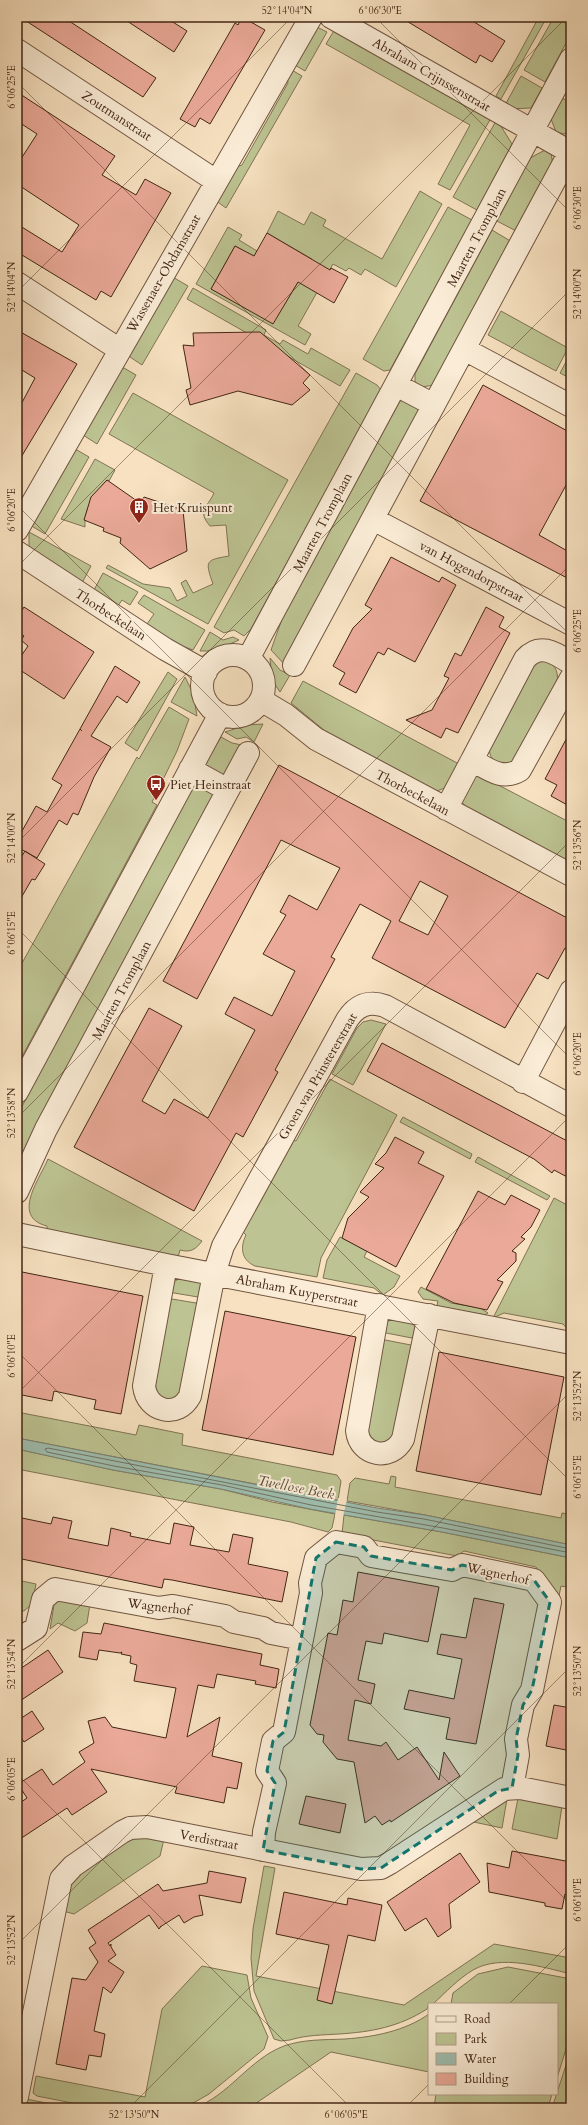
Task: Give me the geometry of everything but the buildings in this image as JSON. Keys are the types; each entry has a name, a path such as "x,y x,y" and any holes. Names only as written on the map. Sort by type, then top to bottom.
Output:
{"street":[{"name":"Wassenaer-Obdamstraat","path":"17,530 311,17"},
{"name":"Abraham Crijnssenstraat","path":"331,17 533,132"},
{"name":"Zoutmanstraat","path":"17,50 216,181"},
{"name":"Maarten Tromplaan","path":"248,660 571,59"},
{"path":"294,665 570,151 533,132"},
{"path":"17,283 120,350"},
{"path":"464,349 571,406"},
{"path":"396,385 434,405"},
{"name":"van Hogendorpstraat","path":"373,519 571,624"},
{"name":"Thorbeckelaan","path":"17,552 165,649 206,672"},
{"path":"446,809 524,659 536,650 550,650 571,663"},
{"path":"237,656 248,660 256,666 261,673 264,692 261,700 256,707 243,715 227,717 220,714 213,709 204,696 203,688 206,672 214,663 225,657 237,656"},
{"path":"472,760 499,775 514,774 520,770 571,678"},
{"name":"Thorbeckelaan","path":"261,700 286,715 316,739 571,875"},
{"path":"17,1092 220,714"},
{"name":"Maarten Tromplaan","path":"17,1192 46,1129 248,753"},
{"path":"190,769 228,790"},
{"path":"523,1082 571,991"},
{"name":"Groen van Prinstererstraat","path":"214,1274 223,1246 347,1020 356,1008 373,1003 385,1006 523,1082 571,1106"},
{"name":"Abraham Kuyperstraat","path":"17,1234 166,1265 571,1342"},
{"path":"166,1265 144,1386 148,1400 156,1407 164,1411 182,1407 190,1396 214,1274"},
{"path":"379,1305 357,1431 362,1444 368,1451 377,1454 394,1450 403,1439 429,1315"},
{"name":"Wagnerhof","path":"263,1850 264,1832 275,1783 268,1771 273,1741 284,1732 311,1593 310,1583 316,1558 336,1542 364,1547 371,1556 452,1570 462,1565 534,1580 550,1602 532,1690 523,1705 516,1740 518,1755 512,1788"},
{"name":"Wagnerhof","path":"17,1640 36,1628 43,1599 55,1589 159,1608 173,1606 225,1616 234,1622 263,1628 271,1633 302,1639"},
{"name":"Verdistraat","path":"17,2097 21,2052 61,1879 73,1866 122,1832 138,1826 361,1869 380,1868 498,1791 512,1788 571,1798"}],"highlighted area":[{"path":"336,1542 364,1547 371,1556 452,1570 462,1565 534,1580 550,1602 532,1690 523,1705 516,1739 518,1755 512,1788 498,1791 381,1868 361,1869 263,1850 275,1783 267,1771 273,1741 284,1732 316,1558"}],"green space":[{"path":"539,17 547,17 501,99 496,96"},
{"path":"554,17 571,17 571,34 545,82 524,70"},
{"path":"317,27 327,32 305,71 293,64"},
{"path":"335,29 491,118 450,190 438,184 470,125 326,44"},
{"path":"290,69 302,76 226,208 215,200 234,168 242,165 288,83 287,75"},
{"path":"521,76 542,88 531,108 507,109 504,107"},
{"path":"562,98 571,103 571,131 564,134 556,132 551,119"},
{"path":"496,121 499,123 512,144 477,210 453,197"},
{"path":"545,150 551,153 553,165 518,232 497,221 530,158"},
{"path":"420,191 442,204 396,287 365,269 361,275 349,268 346,271 333,264 298,326 311,334 305,345 196,284 228,227 242,235 239,240 257,251 254,256 235,246 211,289 264,318 269,310 278,315 312,259 267,233 278,211 304,225 311,212 326,220 323,226 382,259"},
{"path":"448,207 472,220 390,370 384,371 363,359"},
{"path":"492,230 512,242 434,385 422,387 415,382 415,374"},
{"path":"171,276 188,286 142,365 130,357 128,352"},
{"path":"193,288 266,330 264,335 280,344 283,340 308,354 311,348 350,370 340,386 187,299"},
{"path":"501,311 568,348 556,371 488,335"},
{"path":"571,353 571,379 560,373"},
{"path":"124,368 136,375 97,444 83,435 118,369"},
{"path":"356,373 377,385 381,390 251,629 244,636 234,630 224,633 214,627"},
{"path":"133,393 288,480 208,624 106,568 108,565 143,584 170,588 177,601 187,596 181,583 186,580 193,593 213,584 208,566 209,563 215,559 229,556 226,525 210,526 204,517 204,510 214,493 109,434"},
{"path":"405,400 419,408 420,412 285,665 271,650 282,619 400,401"},
{"path":"77,450 89,457 45,534 30,525 74,451"},
{"path":"95,459 115,470 109,481 107,480 102,485 88,507 85,527 61,519"},
{"path":"29,532 91,566 82,583 29,547"},
{"path":"103,573 138,592 130,605 122,600 118,606 94,590"},
{"path":"144,595 205,630 193,650 179,645 147,624 154,614 138,603"},
{"path":"210,632 223,640 233,637 239,640 214,651 200,651"},
{"path":"270,658 280,670 290,675 280,692 272,680"},
{"path":"543,660 553,665 555,668 557,682 513,762 499,764 491,756 489,745 531,665"},
{"path":"168,672 177,679 137,751 125,743"},
{"path":"185,677 193,693 197,716 171,702"},
{"path":"303,681 459,764 447,787 437,791 324,730 291,703"},
{"path":"169,707 189,719 177,751 152,802 157,805 17,1066 17,972 137,757 139,759"},
{"path":"263,724 254,742 246,737 237,739 225,732 247,725"},
{"path":"221,737 232,743 242,745 225,775 217,774 209,770 204,764"},
{"path":"477,776 483,777 571,823 571,862 465,806 462,802 471,778"},
{"path":"193,783 215,795 17,1172 17,1116"},
{"path":"371,1020 386,1024 353,1085 332,1074 357,1028 363,1022"},
{"path":"330,1079 397,1115 321,1258 317,1277 255,1266 244,1257 243,1244 246,1235 242,1231 291,1139 296,1141"},
{"path":"403,1117 472,1154 470,1159 400,1122"},
{"path":"478,1157 550,1196 547,1200 475,1162"},
{"path":"48,1159 202,1241 193,1250 180,1250 178,1257 47,1231 47,1226 36,1221 31,1215 29,1206 34,1187"},
{"path":"554,1198 571,1207 571,1333 563,1324 504,1313 493,1318"},
{"path":"340,1237 367,1251 364,1257 400,1276 394,1287 383,1295 374,1288 323,1278 327,1260"},
{"path":"180,1278 196,1280 202,1283 204,1298 168,1292 172,1283"},
{"path":"421,1287 451,1303 480,1308 488,1313 485,1315 437,1306 438,1301 423,1299 418,1292"},
{"path":"166,1298 202,1304 184,1395 160,1402 151,1382"},
{"path":"394,1318 412,1323 416,1329 417,1339 381,1332 385,1323"},
{"path":"380,1339 416,1346 399,1432 378,1447 363,1430"},
{"path":"17,1412 136,1435 139,1425 183,1434 182,1445 337,1475 341,1481 338,1500 17,1438"},
{"path":"17,1449 113,1470 221,1489 272,1502 335,1514 332,1528 328,1532 291,1522 17,1469"},
{"path":"391,1476 396,1477 395,1487 561,1518 562,1513 568,1514 567,1519 571,1520 571,1545 425,1515 347,1501 350,1483 355,1478 389,1484"},
{"path":"344,1515 442,1532 571,1558 571,1588 561,1586 558,1601 536,1567 464,1551 457,1556 342,1534"},
{"path":"17,1580 36,1584 32,1604 24,1611 17,1610"},
{"path":"61,1599 90,1604 87,1623 75,1631 58,1623 50,1629 54,1605"},
{"path":"518,1798 562,1806 557,1839 512,1829"},
{"path":"507,1799 502,1828 469,1821"},
{"path":"132,1838 164,1839 160,1856 74,1914 63,1911 66,1893 74,1877"},
{"path":"264,1866 275,1868 256,1976 404,2005 494,1944 571,1958 571,1974 522,1963 509,1962 484,1965 462,1977 434,2003 428,2003 427,2009 406,2020 374,2030 308,2036 281,2041 274,2039 254,1991 251,1958 253,1929"},
{"path":"202,1966 247,1975 251,1998 268,2037 264,2049 209,2094 180,2108 97,2108 37,2096 33,2093 36,2076 145,2097 162,2009"},
{"path":"508,1967 571,1979 571,2033 558,2075 558,2003 451,2003 453,1993 478,1974"},
{"path":"428,2015 428,2072 331,2052 249,2108 194,2108 218,2095 229,2087 260,2059 284,2046 307,2041 345,2039 378,2035 400,2029"},
{"path":"571,2050 571,2108 552,2108 556,2095 558,2095 558,2090"},
{"path":"436,2095 552,2095 548,2108 434,2107"},
{"path":"26,2099 72,2108 24,2108"}],"water":[{"path":"17,1438 377,1508 425,1515 571,1545 571,1558 442,1532 310,1509 221,1489 113,1470 17,1449"}],"pier":[{"path":"338,1498 347,1499 343,1517 335,1516"}],"place":[{"name":"Het Kruispunt","path":"139,524"},
{"name":"Piet Heinstraat","path":"156,801"}],"water label":[{"name":"Twellose Beek","path":"296,1487"}]}
